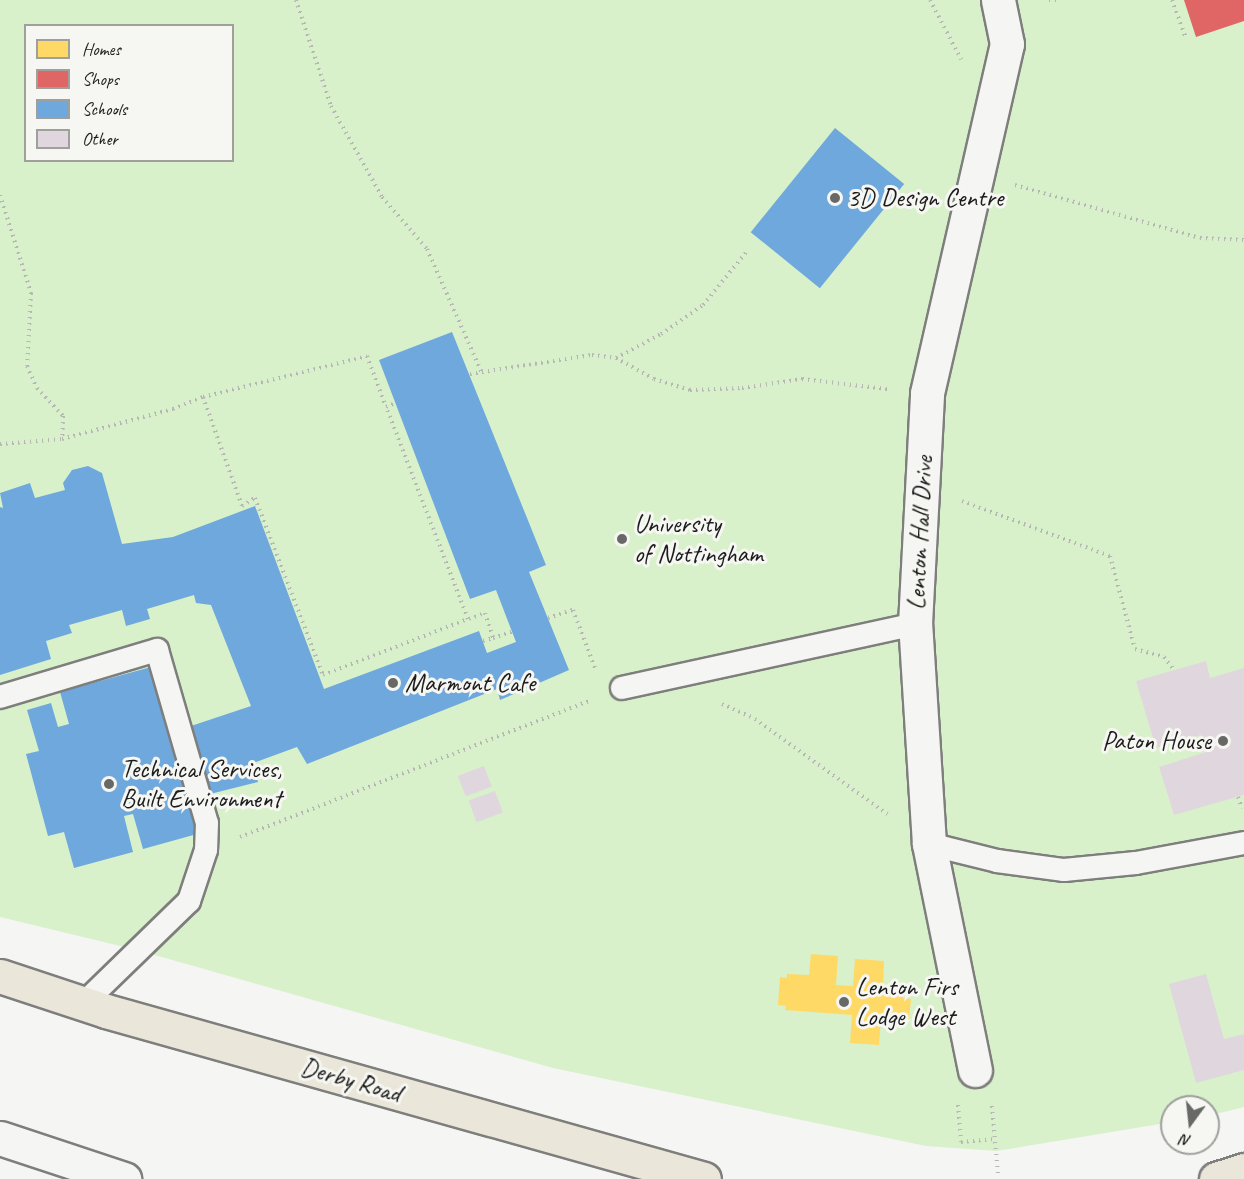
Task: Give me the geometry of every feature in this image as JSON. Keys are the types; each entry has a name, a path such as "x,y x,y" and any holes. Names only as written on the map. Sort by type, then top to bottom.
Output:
{"highway":[{"name":"Derby Road","path":"0,976 82,1004 704,1179"},
{"path":"1216,1179 1244,1170"}],"street":[{"name":"Lenton Hall Drive","path":"975,1070 929,844 915,624 927,393 1007,44 999,0"},
{"path":"0,1137 124,1179"}],"lane":[{"path":"613,692 915,624"},
{"path":"0,697 157,650 207,823 206,850 189,901 82,1004"},
{"path":"929,844 997,861 1064,870 1136,863 1244,843"}],"path":[{"path":"296,0 331,106 382,197 427,249 482,374"},
{"path":"1049,0 1059,0"},
{"path":"1172,0 1185,36"},
{"path":"976,174 1200,238 1244,240"},
{"path":"0,195 31,293 27,366 37,388 63,416 62,439"},
{"path":"616,358 661,334 703,305 748,250"},
{"path":"470,374 482,374 592,354 616,358 654,379 690,390 742,388 802,379 927,393"},
{"path":"0,444 62,439 173,409 203,397 367,356 468,619 323,675 255,498 243,506 203,397"},
{"path":"386,407 395,403"},
{"path":"922,486 1110,556 1135,649 1164,657 1173,670"},
{"path":"206,850 613,692 573,610 548,618"},
{"path":"469,619 485,613 493,638"},
{"path":"483,641 512,632"},
{"path":"716,701 755,719 929,844"},
{"path":"995,1139 998,1174"}],"green space":[{"name":"University of Nottingham","path":"0,0 1244,0 1244,1107 1220,1113 1220,1095 1160,1095 1160,1124 997,1151 926,1146 553,1068 137,950 0,917"}],"building: Homes":[{"name":"Lenton Firs Lodge West","path":"811,954 838,956 836,985 853,986 855,959 884,961 883,988 903,989 903,998 911,999 909,1020 881,1018 879,1045 850,1043 852,1015 785,1010 786,1006 778,1005 780,977 787,978 787,974 809,975"}],"building: Shops":[{"path":"1184,0 1244,0 1244,21 1196,37"}],"building: Schools":[{"name":"3D Design Centre","path":"835,128 904,184 820,288 751,232"},
{"path":"452,332 546,565 529,572 569,670 500,700 497,689 307,764 297,747 253,763 258,782 210,794 191,726 251,706 211,605 196,603 194,595 147,609 150,619 126,626 122,610 69,625 72,633 46,641 51,659 0,675 0,507 3,508 0,493 30,483 35,498 65,490 63,483 72,470 88,466 102,473 122,544 173,537 255,506 324,689 479,631 487,653 516,642 496,590 470,599 379,360"},
{"name":"Technical Services, Built Environment","path":"151,667 197,834 143,849 133,814 124,816 133,852 74,868 64,832 48,836 26,754 39,751 27,710 51,703 58,727 69,724 60,692"}],"building: Other":[{"name":"Paton House","path":"1206,661 1210,678 1244,668 1244,795 1174,815 1159,767 1206,752 1201,735 1156,748 1136,681"},
{"path":"484,766 492,787 466,797 458,776"},
{"path":"495,791 503,813 477,822 469,801"},
{"path":"1206,974 1224,1039 1244,1034 1244,1070 1196,1083 1169,984"}],"place":[{"name":"3D Design Centre","path":"835,198"},
{"name":"University of Nottingham","path":"622,539"},
{"name":"Marmont Cafe","path":"393,683"},
{"name":"Paton House","path":"1223,741"},
{"name":"Technical Services, Built Environment","path":"109,784"},
{"name":"Lenton Firs Lodge West","path":"844,1002"}]}
